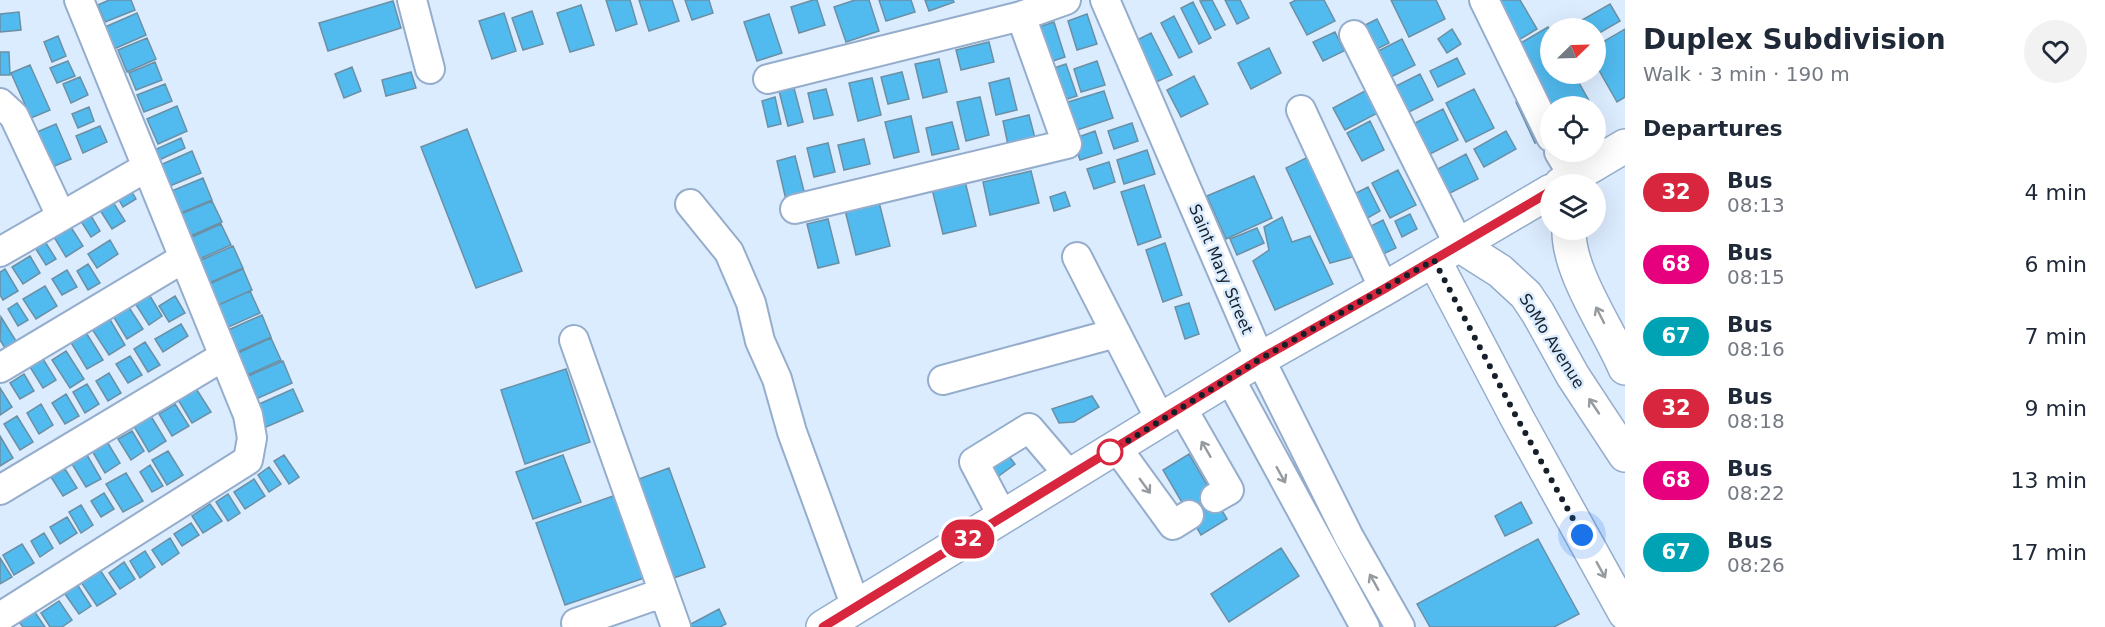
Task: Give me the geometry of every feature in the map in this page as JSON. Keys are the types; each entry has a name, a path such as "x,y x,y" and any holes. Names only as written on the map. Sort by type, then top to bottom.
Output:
{"main road":[{"path":"1574,174 1625,146"},
{"path":"823,627 1260,359 1447,253 1540,195"},
{"path":"1569,240 1578,274 1625,368"},
{"path":"1447,253 1517,418 1625,613"},
{"name":"SoMo Avenue","path":"1447,253 1500,271 1526,295 1539,313 1574,376 1625,455"}],"street":[{"path":"0,617 248,460 252,438 248,415 79,0"},
{"path":"768,79 1021,16 1066,0"},
{"path":"1484,0 1540,115"},
{"path":"420,1 430,69"},
{"name":"Saint Mary Street","path":"1114,3 1260,359 1349,537 1400,627"},
{"path":"795,209 1067,144 1021,16"},
{"path":"1354,35 1447,253"},
{"path":"0,103 14,116 61,216"},
{"path":"1300,111 1384,289"},
{"path":"0,252 147,167"},
{"path":"690,204 729,252 751,303 760,341 777,379 792,432 856,607"},
{"path":"1077,257 1116,333 1171,414 1229,490 1215,498"},
{"path":"0,368 184,258"},
{"path":"943,380 1116,333"},
{"path":"574,340 662,593 676,627"},
{"path":"0,490 224,356"},
{"path":"1229,378 1363,626"},
{"path":"1003,517 974,462 1029,428 1070,476"},
{"path":"1117,448 1173,525 1189,515"},
{"path":"576,623 662,593"}],"building":[{"path":"109,0 131,0 135,10 105,22 98,5"},
{"path":"606,0 630,0 637,24 616,31"},
{"path":"639,0 672,0 679,21 649,31"},
{"path":"685,0 709,0 713,13 692,20"},
{"path":"817,0 825,25 799,33 791,7"},
{"path":"855,0 869,0 879,31 846,42 834,7"},
{"path":"879,0 911,0 915,12 886,21"},
{"path":"925,0 953,0 954,2 929,11"},
{"path":"1212,0 1225,25 1215,30 1200,1"},
{"path":"1225,0 1240,0 1249,18 1237,24"},
{"path":"1296,0 1324,0 1335,21 1307,35 1290,3"},
{"path":"1391,0 1436,0 1445,19 1409,37"},
{"path":"1494,0 1520,0 1537,29 1517,41"},
{"path":"393,1 401,28 328,51 319,23"},
{"path":"1193,2 1211,38 1199,44 1181,8"},
{"path":"1610,4 1620,21 1606,29 1606,18 1586,18"},
{"path":"581,5 594,45 570,52 557,13"},
{"path":"532,11 543,44 523,50 512,18"},
{"path":"19,12 21,30 0,32 0,14"},
{"path":"137,13 146,35 114,49 105,27"},
{"path":"504,13 516,51 492,59 479,21"},
{"path":"769,14 782,53 757,61 744,22"},
{"path":"1087,14 1097,44 1077,50 1068,21"},
{"path":"1174,16 1192,52 1179,58 1161,23"},
{"path":"1377,19 1389,43 1365,55 1353,31"},
{"path":"1054,22 1065,57 1047,63 1036,28"},
{"path":"1452,29 1461,44 1447,53 1438,39"},
{"path":"1625,29 1625,97 1617,102 1606,83 1606,40"},
{"path":"1335,32 1344,51 1323,61 1313,42"},
{"path":"1540,32 1540,84 1580,84 1586,96 1545,96 1514,47"},
{"path":"1151,33 1172,75 1154,83 1133,42"},
{"path":"58,36 66,56 52,62 44,42"},
{"path":"147,38 156,59 127,72 118,50"},
{"path":"1402,39 1415,65 1379,83 1366,57"},
{"path":"989,42 994,62 961,70 956,50"},
{"path":"1269,48 1281,73 1251,89 1238,63"},
{"path":"0,52 9,52 10,75 0,75"},
{"path":"1457,58 1465,74 1438,87 1430,71"},
{"path":"939,59 947,92 923,98 915,64"},
{"path":"68,61 75,76 57,83 50,68"},
{"path":"1097,61 1105,85 1081,92 1074,69"},
{"path":"155,62 162,80 136,90 129,73"},
{"path":"1066,64 1077,96 1061,101 1051,69"},
{"path":"30,65 50,110 31,118 11,73"},
{"path":"352,67 361,91 344,98 335,74"},
{"path":"411,72 416,88 386,96 382,80"},
{"path":"902,72 909,99 888,104 881,77"},
{"path":"1420,74 1433,100 1397,118 1384,92"},
{"path":"1194,76 1208,104 1181,117 1167,90"},
{"path":"80,77 88,95 71,103 63,84"},
{"path":"872,78 881,115 858,121 849,83"},
{"path":"1009,78 1017,110 996,115 989,83"},
{"path":"165,84 172,101 144,112 137,95"},
{"path":"1378,84 1389,107 1345,130 1333,108"},
{"path":"794,88 803,122 788,126 779,91"},
{"path":"826,89 833,115 814,119 808,93"},
{"path":"1474,89 1494,128 1466,142 1446,103"},
{"path":"1104,91 1113,118 1077,130 1068,102"},
{"path":"775,97 781,124 768,127 762,101"},
{"path":"980,97 989,135 966,141 957,102"},
{"path":"1527,97 1540,124 1540,141 1535,143 1516,102"},
{"path":"177,106 187,131 158,144 147,119"},
{"path":"89,107 94,121 78,128 72,114"},
{"path":"1443,109 1458,140 1424,157 1409,126"},
{"path":"1029,115 1035,138 1008,145 1003,121"},
{"path":"911,116 919,152 894,158 885,122"},
{"path":"1370,121 1384,150 1362,161 1347,133"},
{"path":"952,122 959,149 932,155 926,128"},
{"path":"1132,123 1138,141 1114,149 1108,131"},
{"path":"56,124 71,159 45,170 30,135"},
{"path":"100,126 107,142 83,153 76,136"},
{"path":"467,129 522,271 476,288 421,147"},
{"path":"1095,131 1102,153 1080,160 1073,139"},
{"path":"1506,131 1516,149 1484,167 1474,149"},
{"path":"181,138 185,148 157,161 152,151"},
{"path":"864,139 870,164 844,170 838,145"},
{"path":"828,143 835,172 814,177 807,148"},
{"path":"1147,150 1155,174 1124,184 1117,160"},
{"path":"192,151 201,173 165,188 156,167"},
{"path":"1466,154 1478,179 1448,194 1436,170"},
{"path":"795,156 805,195 786,200 777,161"},
{"path":"1308,157 1338,225 1347,221 1360,255 1330,263 1286,168"},
{"path":"1109,162 1115,182 1094,189 1087,169"},
{"path":"1398,170 1416,205 1390,218 1372,183"},
{"path":"1031,171 1039,203 990,215 983,182"},
{"path":"1254,176 1272,218 1226,239 1207,196"},
{"path":"964,177 976,226 943,234 931,185"},
{"path":"203,178 212,200 176,215 167,193"},
{"path":"128,185 136,199 123,207 115,193"},
{"path":"1144,185 1161,237 1138,245 1121,192"},
{"path":"1368,187 1380,211 1366,219 1354,194"},
{"path":"1065,192 1070,206 1054,211 1050,197"},
{"path":"878,198 890,246 856,255 844,206"},
{"path":"111,199 125,221 112,229 98,207"},
{"path":"212,201 222,222 186,238 176,216"},
{"path":"87,209 100,231 91,237 77,215"},
{"path":"1410,214 1417,229 1402,237 1395,221"},
{"path":"1282,217 1292,242 1310,236 1333,284 1275,310 1253,261 1269,250 1264,227"},
{"path":"828,219 839,263 818,268 807,224"},
{"path":"1383,220 1396,248 1379,256 1365,229"},
{"path":"67,221 83,246 66,257 51,232"},
{"path":"221,224 231,245 195,261 185,240"},
{"path":"1257,228 1264,243 1237,255 1230,239"},
{"path":"44,240 56,259 46,265 34,246"},
{"path":"110,240 118,254 97,268 88,254"},
{"path":"1165,243 1182,295 1163,302 1146,250"},
{"path":"233,246 243,268 207,284 197,262"},
{"path":"30,256 40,273 23,284 12,267"},
{"path":"88,264 100,283 88,290 77,271"},
{"path":"5,269 18,291 3,300 0,295 0,272"},
{"path":"243,269 252,290 216,306 207,285"},
{"path":"67,270 77,287 62,295 52,279"},
{"path":"45,286 57,306 36,319 23,299"},
{"path":"147,291 162,316 149,325 133,300"},
{"path":"250,291 260,313 224,329 214,307"},
{"path":"175,296 185,313 169,322 159,306"},
{"path":"17,303 28,320 18,326 8,309"},
{"path":"1189,303 1199,334 1185,339 1175,307"},
{"path":"128,306 143,329 127,339 113,316"},
{"path":"262,315 271,337 235,353 226,331"},
{"path":"1,317 16,341 5,348 0,340"},
{"path":"109,318 125,345 109,355 92,329"},
{"path":"181,324 188,336 163,352 155,339"},
{"path":"85,331 103,360 87,369 70,341"},
{"path":"271,338 281,360 245,376 236,354"},
{"path":"145,342 160,365 148,372 134,349"},
{"path":"66,351 84,379 70,388 52,360"},
{"path":"130,356 142,375 128,383 116,364"},
{"path":"43,359 56,380 43,388 30,367"},
{"path":"283,361 292,383 256,399 246,377"},
{"path":"566,369 590,442 525,464 501,390"},
{"path":"109,373 121,393 108,401 96,381"},
{"path":"24,374 34,391 20,399 10,383"},
{"path":"87,384 99,404 85,413 73,392"},
{"path":"195,387 211,412 192,423 177,398"},
{"path":"0,388 12,407 0,415"},
{"path":"293,389 303,411 266,427 257,405"},
{"path":"66,394 79,416 65,424 52,403"},
{"path":"1092,396 1099,407 1074,422 1059,423 1052,409"},
{"path":"41,404 53,425 39,434 27,413"},
{"path":"175,404 189,426 172,436 159,414"},
{"path":"149,413 166,441 149,452 132,423"},
{"path":"17,416 33,442 20,450 4,424"},
{"path":"132,431 144,451 131,460 118,439"},
{"path":"0,436 13,458 0,466"},
{"path":"106,440 120,463 105,473 91,449"},
{"path":"1002,447 1015,464 992,481 979,464"},
{"path":"168,451 183,475 167,485 152,460"},
{"path":"1189,454 1227,519 1201,535 1163,470"},
{"path":"87,455 101,479 86,487 72,464"},
{"path":"284,455 299,477 289,484 274,461"},
{"path":"563,455 581,502 533,519 516,472"},
{"path":"150,465 163,486 152,492 140,472"},
{"path":"269,467 281,484 269,492 258,475"},
{"path":"669,468 705,567 668,580 631,482"},
{"path":"65,469 77,488 63,496 51,477"},
{"path":"126,473 143,501 123,512 106,484"},
{"path":"254,479 265,496 245,509 234,492"},
{"path":"104,493 114,509 101,517 91,501"},
{"path":"228,494 240,513 228,521 216,502"},
{"path":"616,495 644,578 565,605 536,523"},
{"path":"1521,502 1532,523 1505,536 1495,516"},
{"path":"210,504 222,521 203,533 192,516"},
{"path":"81,505 93,525 81,533 69,512"},
{"path":"67,517 77,533 60,544 50,527"},
{"path":"191,523 199,535 182,546 174,534"},
{"path":"44,533 53,548 40,557 31,541"},
{"path":"170,538 179,553 162,565 152,550"},
{"path":"1538,539 1579,614 1554,627 1430,627 1417,604"},
{"path":"22,544 34,563 14,575 3,555"},
{"path":"1281,548 1299,576 1229,622 1211,594"},
{"path":"145,551 155,567 140,578 130,561"},
{"path":"0,558 12,577 0,584"},
{"path":"124,562 135,579 120,589 109,573"},
{"path":"100,570 116,594 97,606 81,582"},
{"path":"75,581 91,606 79,614 62,590"},
{"path":"59,601 72,620 62,627 50,627 41,613"},
{"path":"719,609 726,624 720,627 691,627 689,625"},
{"path":"34,611 45,627 23,627 19,622"}],"bus line":[{"name":"32","path":"823,627 1260,359 1540,197"}],"route":[{"path":"1110,452 1260,359 1434,260 1582,535"}]}
